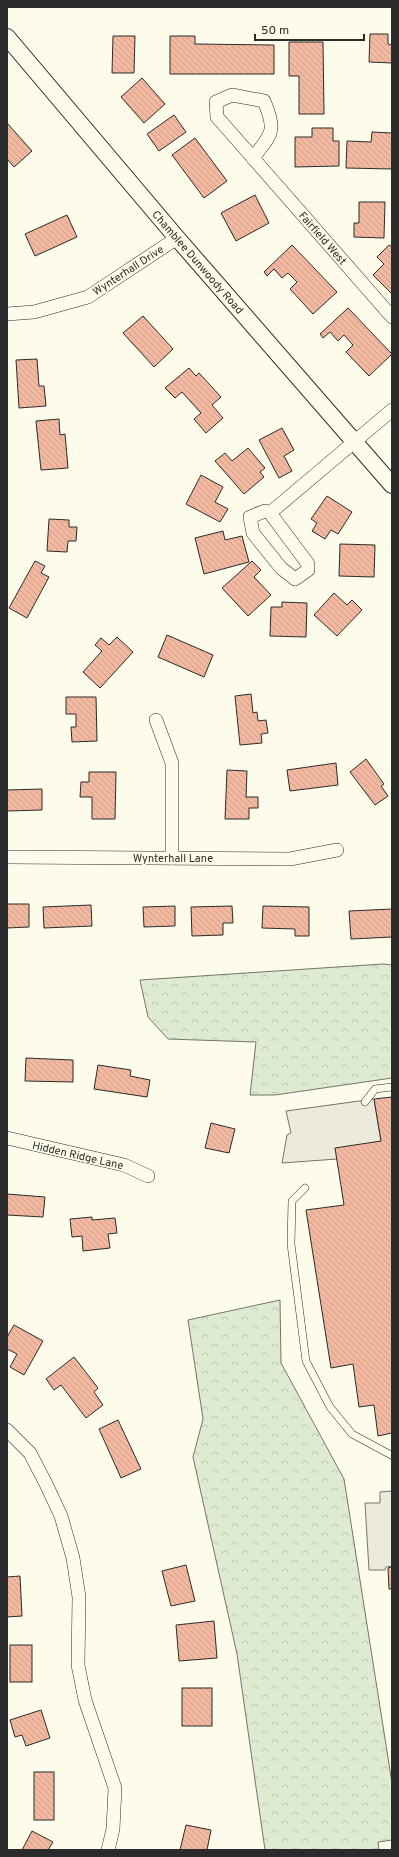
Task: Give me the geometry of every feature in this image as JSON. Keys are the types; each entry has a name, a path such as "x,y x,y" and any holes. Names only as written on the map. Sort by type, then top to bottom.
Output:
{"street":[{"name":"Chamblee Dunwoody Road","path":"7,36 177,238 392,485"},
{"name":"Fairfield West","path":"253,158 271,134 272,118 264,101 232,95 216,102 217,117 392,317"},
{"name":"Wynterhall Drive","path":"7,314 34,312 88,297 177,238"},
{"path":"270,513 392,410"},
{"path":"265,511 270,513 308,564 308,570 295,579 281,568 253,533 250,517 265,511"},
{"path":"156,720 172,763 172,858"},
{"name":"Wynterhall Lane","path":"7,857 290,858 337,850"},
{"name":"Hidden Ridge Lane","path":"7,1138 124,1165 148,1176"},
{"path":"7,1430 30,1453 40,1472 61,1516 73,1558 79,1597 78,1666 83,1693 115,1788 113,1829 108,1850"}],"lane":[{"path":"365,1102 375,1089 392,1087"},
{"path":"305,1188 292,1201 291,1244 306,1361 330,1407 352,1434 391,1455"}],"green space":[{"path":"383,964 392,965 392,1078 275,1095 250,1095 256,1042 168,1039 148,1017 140,980"},
{"path":"280,1300 281,1363 344,1479 392,1783 392,1840 378,1842 379,1850 265,1850 237,1654 193,1457 203,1419 188,1320"}],"shaded area":[{"path":"374,1099 381,1141 337,1159 282,1163 287,1135 291,1133 286,1111"},
{"path":"392,1491 392,1566 386,1567 385,1570 369,1570 365,1503 380,1503 380,1492"}],"building":[{"path":"370,34 388,34 388,44 392,45 392,63 369,62"},
{"path":"113,36 135,36 134,73 112,73"},
{"path":"170,36 195,36 195,44 274,45 274,74 170,74"},
{"path":"289,42 323,42 324,114 299,114 299,76 289,76"},
{"path":"142,78 165,104 144,123 121,97"},
{"path":"174,115 186,132 159,151 147,134"},
{"path":"7,123 32,151 14,167 7,159"},
{"path":"312,128 333,128 333,141 339,141 339,166 295,167 295,137 312,137"},
{"path":"372,132 392,133 392,169 346,168 347,141 371,142"},
{"path":"195,138 227,181 204,198 172,155"},
{"path":"255,195 269,223 236,241 221,213"},
{"path":"359,202 385,202 384,238 354,237 354,223 359,223"},
{"path":"67,215 77,237 35,256 25,234"},
{"path":"292,245 337,292 313,314 290,289 297,282 288,273 282,278 274,269 267,276 264,272"},
{"path":"389,245 392,247 392,294 373,275 384,264 377,257"},
{"path":"348,308 392,354 369,376 346,352 353,345 344,335 338,341 330,332 323,338 320,334"},
{"path":"143,316 173,349 154,367 123,333"},
{"path":"37,359 39,386 44,386 46,406 19,408 16,360"},
{"path":"189,368 196,376 199,373 221,397 212,405 223,418 206,433 194,419 201,413 182,392 175,398 165,388"},
{"path":"59,419 60,435 65,434 68,468 41,470 36,421"},
{"path":"282,428 294,450 284,456 292,471 279,478 259,440"},
{"path":"248,448 265,468 260,472 264,477 244,494 215,461 225,453 232,461"},
{"path":"201,475 223,487 215,502 228,509 220,522 186,504"},
{"path":"327,496 352,512 338,534 331,530 325,539 312,531 317,523 311,519"},
{"path":"49,519 69,520 69,527 77,527 76,541 68,541 67,552 47,551"},
{"path":"223,531 225,540 242,536 249,562 204,574 195,538"},
{"path":"340,544 375,545 374,577 339,576"},
{"path":"35,561 45,566 41,573 49,577 27,618 9,608"},
{"path":"252,561 261,570 254,577 271,595 248,616 222,588"},
{"path":"334,593 347,605 352,600 362,610 337,636 314,615"},
{"path":"282,602 307,603 306,637 270,636 271,607 282,607"},
{"path":"167,635 213,655 204,677 158,657"},
{"path":"117,637 133,652 100,688 83,672 102,651 95,645 101,638 109,645"},
{"path":"251,694 253,713 257,712 258,721 266,720 268,733 261,734 262,743 240,745 235,696"},
{"path":"66,697 96,697 97,741 72,742 71,727 76,727 76,714 66,714"},
{"path":"366,759 384,784 381,786 388,796 375,805 350,772"},
{"path":"336,763 338,785 290,791 287,770"},
{"path":"227,770 247,771 246,797 258,797 258,808 249,808 249,819 225,819"},
{"path":"89,772 116,772 115,819 92,819 92,797 80,797 81,782 89,782"},
{"path":"42,789 42,810 7,811 7,790"},
{"path":"7,904 29,904 29,927 7,928"},
{"path":"91,905 92,926 44,928 43,907"},
{"path":"175,906 175,926 144,927 143,907"},
{"path":"232,906 233,923 223,923 223,935 192,936 191,907"},
{"path":"263,906 309,907 309,936 295,936 295,929 262,928"},
{"path":"392,909 392,937 351,939 349,911"},
{"path":"26,1058 73,1060 73,1082 25,1081"},
{"path":"98,1065 131,1070 130,1076 150,1080 147,1097 94,1089"},
{"path":"392,1097 392,1433 378,1436 374,1405 359,1407 353,1364 331,1368 306,1210 344,1205 335,1148 381,1141 374,1099"},
{"path":"211,1123 235,1129 229,1153 205,1148"},
{"path":"7,1194 45,1197 43,1217 7,1215"},
{"path":"92,1217 92,1220 115,1218 117,1233 108,1234 110,1248 83,1251 82,1236 72,1237 70,1219"},
{"path":"14,1325 43,1341 24,1375 10,1367 17,1354 7,1349 7,1337"},
{"path":"74,1357 98,1388 94,1392 103,1405 86,1418 61,1385 54,1390 46,1379"},
{"path":"118,1420 141,1469 121,1478 99,1429"},
{"path":"186,1565 195,1601 171,1606 162,1571"},
{"path":"392,1567 392,1589 389,1589 388,1568"},
{"path":"20,1576 22,1616 7,1617 7,1577"},
{"path":"214,1621 217,1658 179,1661 176,1625"},
{"path":"10,1645 32,1645 32,1682 10,1682"},
{"path":"182,1688 212,1688 212,1726 182,1726"},
{"path":"41,1710 50,1738 26,1746 22,1735 15,1737 10,1720"},
{"path":"34,1772 54,1772 54,1820 34,1820"},
{"path":"186,1825 211,1830 207,1850 180,1850"},
{"path":"32,1831 53,1842 48,1850 22,1850"}]}
